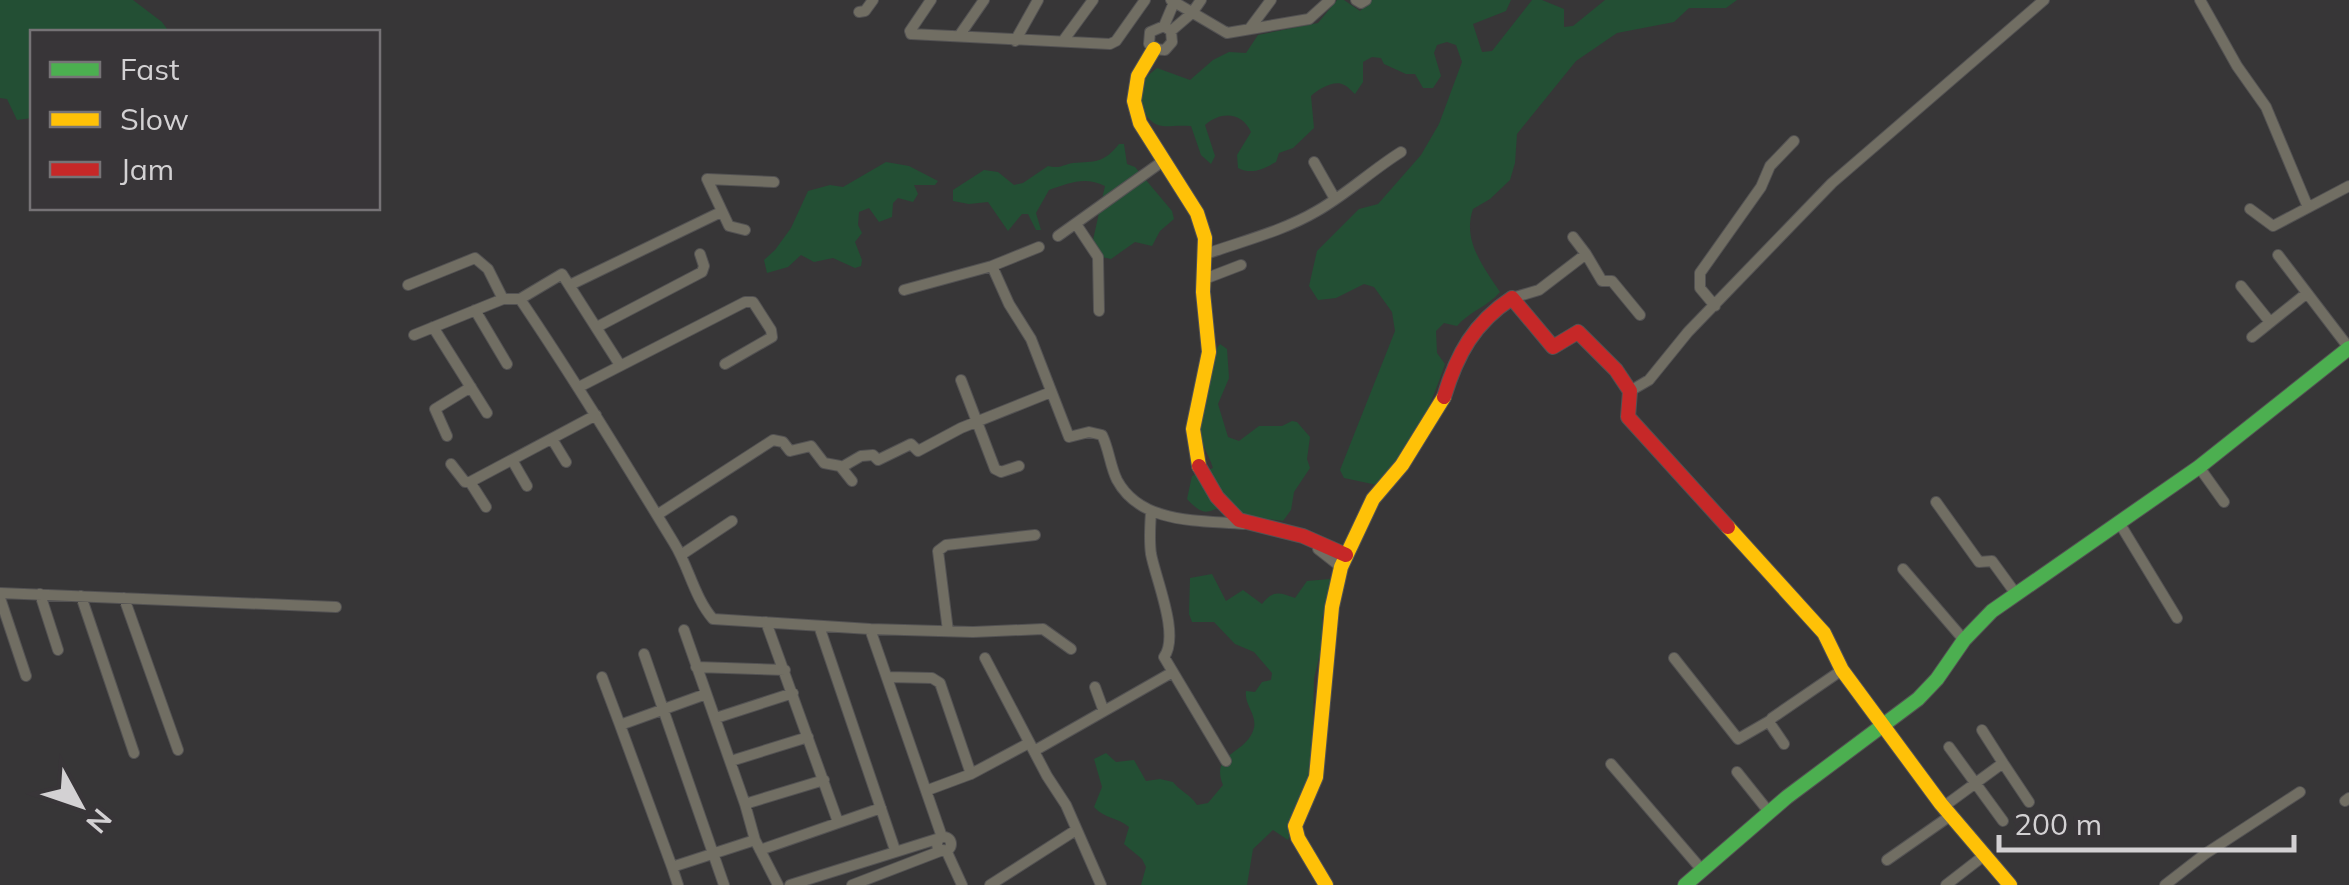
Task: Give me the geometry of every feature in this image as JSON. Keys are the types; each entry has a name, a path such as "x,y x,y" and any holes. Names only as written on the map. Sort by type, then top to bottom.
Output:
{"street":[{"path":"862,0 858,7 862,12 873,0"},
{"path":"931,0 910,32 1015,41 1113,43 1145,0"},
{"path":"959,36 984,0"},
{"path":"1015,41 1038,0"},
{"path":"1064,41 1092,0"},
{"path":"1247,524 1232,514 1204,476 1195,452 1192,419 1209,351 1201,220 1144,134 1132,88 1140,66 1154,49 1170,46 1167,29 1173,0 1227,33 1309,19 1330,0"},
{"path":"1154,49 1148,39 1150,32 1167,29 1192,13 1201,0"},
{"path":"1250,28 1271,0"},
{"path":"1356,0 1366,0"},
{"path":"1630,391 1649,380 1832,183 2044,0"},
{"path":"2200,0 2237,66 2266,107 2307,205"},
{"path":"1715,306 1700,288 1700,273 1761,186 1770,166 1794,141"},
{"path":"1206,254 1297,222 1401,152"},
{"path":"1058,236 1163,160"},
{"path":"1314,162 1334,199"},
{"path":"745,230 732,228 708,178 774,182"},
{"path":"2250,209 2272,226 2349,186"},
{"path":"572,284 722,212"},
{"path":"1076,224 1098,257 1099,311"},
{"path":"1573,237 1602,281 1612,281 1640,316"},
{"path":"904,290 992,266 1040,247"},
{"path":"597,326 702,272 700,254"},
{"path":"1326,885 1298,838 1296,826 1316,777 1332,607 1332,554 1402,465 1441,406 1452,370 1474,328 1512,298 1538,290 1586,254"},
{"path":"1685,885 1770,812 1885,725 1937,678 1979,622 2199,467 2349,348 2278,255"},
{"path":"408,285 475,258 488,269 503,299"},
{"path":"1202,280 1241,265"},
{"path":"992,266 1009,304 1031,338 1069,438 1089,432 1102,435 1116,478 1130,497 1151,512 1247,524 1304,536 1332,554"},
{"path":"414,335 503,299 520,299 562,274 572,284 620,365"},
{"path":"2240,286 2270,322"},
{"path":"2252,336 2306,293"},
{"path":"1512,298 1553,348 1578,332 1616,370 1630,391 1628,417 1824,633 1842,670 1947,812 2010,885"},
{"path":"520,299 657,515 713,619 870,629 1042,629 1071,649"},
{"path":"579,388 746,302 753,302 772,337 725,364"},
{"path":"475,310 507,364"},
{"path":"433,327 487,414"},
{"path":"962,380 997,471 1019,466"},
{"path":"447,436 435,409 471,388"},
{"path":"842,468 861,456 873,454 878,460 911,444 918,451 961,428 1051,392"},
{"path":"451,464 465,482 470,482 596,415"},
{"path":"552,438 566,462"},
{"path":"657,515 773,440 783,442 790,451 811,446 824,463 842,468 852,481"},
{"path":"512,460 527,486"},
{"path":"2199,467 2224,502"},
{"path":"470,482 486,508"},
{"path":"1936,502 1980,562 1992,561 2016,594"},
{"path":"1151,512 1150,549 1170,642 1164,657 1226,761"},
{"path":"681,555 732,521"},
{"path":"2120,524 2177,618"},
{"path":"948,631 938,550 946,545 1034,535"},
{"path":"1903,569 1964,640"},
{"path":"40,594 58,650"},
{"path":"26,676 0,595 336,607"},
{"path":"81,596 134,754"},
{"path":"124,598 178,750"},
{"path":"766,622 838,822"},
{"path":"819,626 895,850"},
{"path":"870,629 928,790 941,838"},
{"path":"684,630 757,845 778,885"},
{"path":"644,654 724,885"},
{"path":"986,658 1066,805 1101,885"},
{"path":"1674,658 1738,739 1842,670"},
{"path":"696,667 785,670"},
{"path":"928,790 1032,747 1171,672"},
{"path":"602,677 678,885"},
{"path":"888,677 932,678 940,683 971,774"},
{"path":"1095,688 1103,709"},
{"path":"620,725 706,694"},
{"path":"716,718 794,694"},
{"path":"1770,720 1784,744"},
{"path":"1982,730 2029,802"},
{"path":"731,762 808,736"},
{"path":"1949,747 2002,822"},
{"path":"1611,764 1702,870"},
{"path":"1887,860 2003,764"},
{"path":"1736,772 1770,812"},
{"path":"746,804 824,780"},
{"path":"2165,885 2178,881 2300,792"},
{"path":"672,867 881,808"},
{"path":"990,885 1076,830"},
{"path":"790,885 895,850 941,838 951,842 944,850 852,885"},
{"path":"944,850 962,885"},
{"path":"1946,885 1986,854"}],"green space":[{"path":"0,0 133,0 167,29 30,30 30,118 17,120 7,99 0,98"},
{"path":"1337,0 1344,0 1360,11 1371,0 1511,0 1506,11 1473,24 1482,52 1492,51 1532,0 1564,9 1564,27 1573,26 1605,0 1737,0 1726,8 1689,8 1674,22 1617,33 1576,61 1517,134 1510,180 1473,209 1470,220 1476,252 1500,292 1457,326 1444,323 1436,331 1437,353 1445,364 1439,380 1410,443 1377,485 1344,478 1340,470 1395,331 1392,312 1374,287 1364,284 1336,298 1318,300 1309,286 1317,251 1359,209 1378,204 1421,155 1439,124 1462,62 1456,45 1437,45 1434,53 1441,76 1433,88 1423,88 1415,74 1384,64 1381,58 1363,62 1363,82 1355,94 1336,83 1311,96 1314,128 1293,148 1279,153 1276,162 1257,170 1238,168 1237,155 1251,132 1237,117 1218,117 1205,125 1215,156 1211,164 1201,155 1191,126 1156,124 1139,106 1146,77 1157,68 1190,80 1229,52 1246,53 1258,35 1318,23"},
{"path":"1124,144 1127,164 1135,167 1172,211 1174,219 1160,231 1152,246 1135,242 1111,259 1102,257 1093,240 1105,186 1091,181 1049,190 1036,213 1041,230 1036,230 1028,214 1022,214 1008,231 988,202 953,201 953,190 984,170 998,172 1014,185 1048,166 1098,160"},
{"path":"886,162 909,166 938,181 935,185 914,185 918,194 913,202 898,198 893,203 892,217 879,222 869,208 859,212 862,233 855,242 861,266 855,268 833,258 814,262 801,255 788,267 767,273 764,260 791,228 808,191 830,185 843,187"},
{"path":"1220,344 1227,349 1229,378 1218,404 1228,437 1239,441 1259,426 1282,426 1292,421 1310,437 1310,468 1294,492 1291,510 1283,521 1244,516 1230,508 1205,512 1187,499 1192,476 1213,468 1201,437 1200,416 1207,374"},
{"path":"1212,574 1226,601 1243,590 1262,604 1277,594 1295,598 1307,581 1333,582 1322,619 1324,636 1314,679 1312,765 1288,840 1273,830 1253,849 1247,885 1141,885 1146,867 1124,844 1129,827 1094,807 1102,787 1094,759 1106,753 1116,762 1134,760 1146,781 1173,782 1197,805 1208,803 1223,785 1220,774 1224,760 1253,731 1246,691 1255,692 1262,682 1271,680 1272,673 1254,652 1235,644 1214,622 1192,622 1190,578"}],"traffic: fast":[{"path":"1685,885 1787,797 1918,699 1992,611 2199,467 2349,348"}],"traffic: slow":[{"path":"1154,49 1138,76 1134,101 1140,123 1197,213 1205,238 1203,292 1209,352 1193,429 1199,466"},
{"path":"1326,885 1295,826 1316,777 1332,607 1341,567 1373,499 1402,465 1444,397"},
{"path":"1728,527 1824,633 1842,670 1941,804 2010,885"}],"traffic: jam":[{"path":"1444,397 1455,367 1477,329 1512,298 1553,347 1578,332 1616,370 1630,391 1628,417 1728,527"},
{"path":"1199,466 1217,497 1239,520 1303,536 1346,555"}]}
